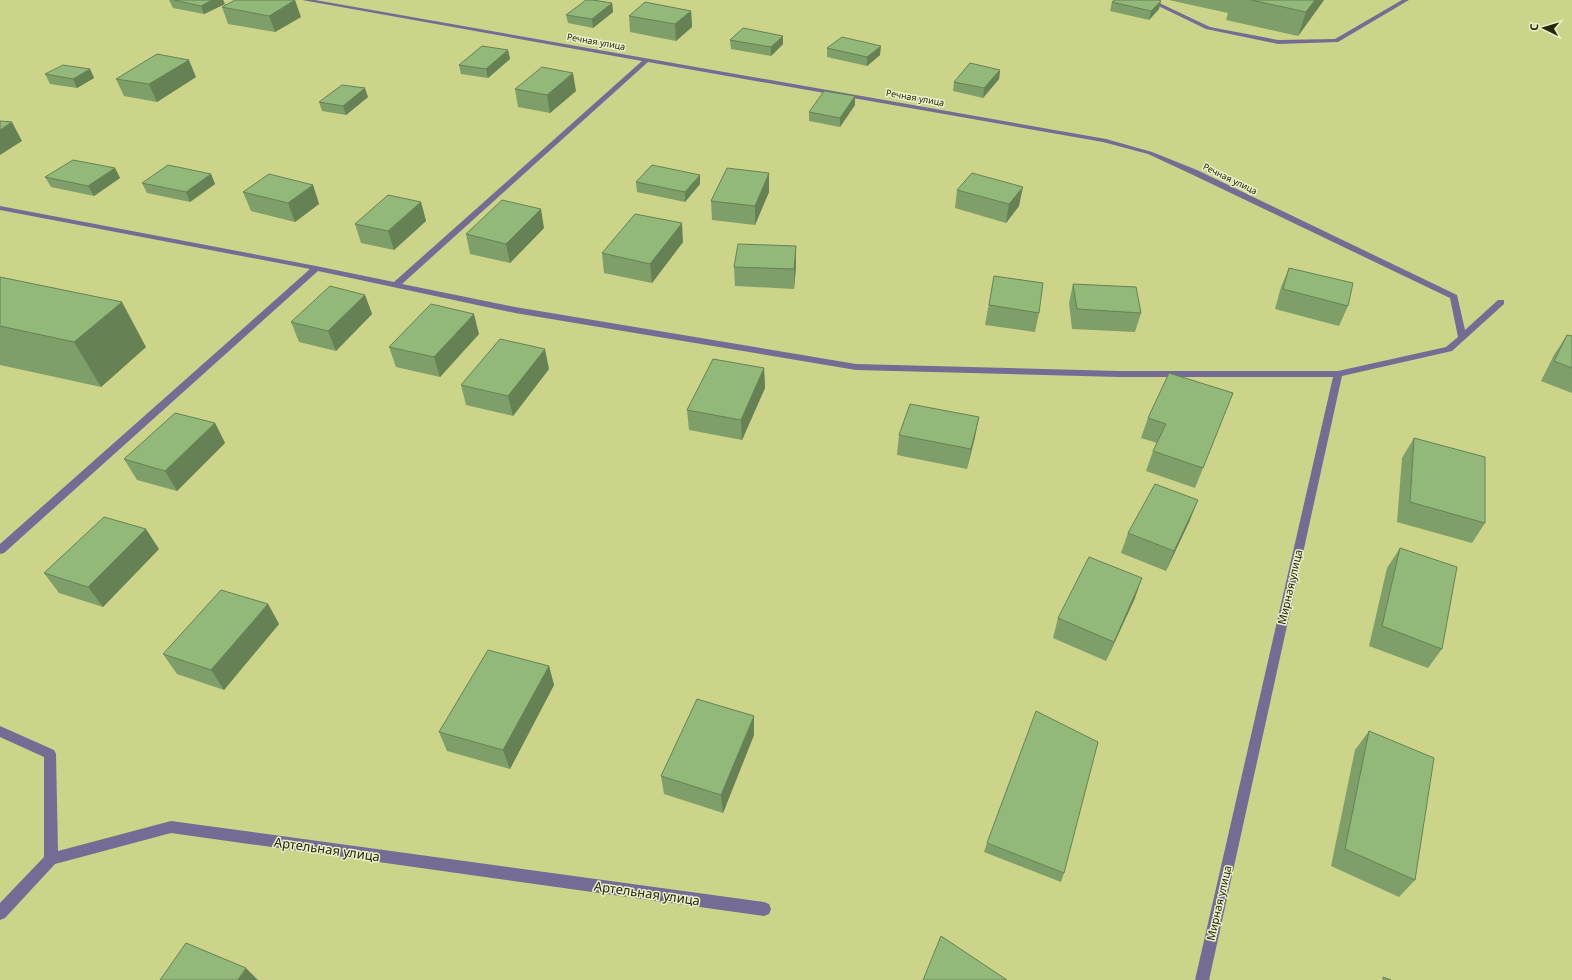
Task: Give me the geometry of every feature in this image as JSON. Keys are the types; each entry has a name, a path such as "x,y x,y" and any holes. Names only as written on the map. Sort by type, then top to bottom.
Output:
{"street":[{"name":"Речная улица","path":"305,0 1104,140 1150,154 1194,172 1454,297 1462,337"},
{"path":"1149,0 1208,28 1278,42 1336,40 1406,0"},
{"path":"396,285 646,60"},
{"path":"0,208 316,268 515,310 856,367 1119,374 1338,374 1449,349 1500,302"},
{"path":"0,550 316,268"},
{"name":"Мирная улица","path":"1202,980 1338,374"},
{"path":"0,731 50,754 51,859 0,913"},
{"name":"Артельная улица","path":"51,859 171,827 764,909"}],"building":[{"path":"174,0 212,0 201,6"},
{"path":"235,0 295,0 269,16 222,7"},
{"path":"586,0 612,3 592,19 566,15"},
{"path":"1114,0 1161,1 1151,11 1112,2"},
{"path":"1251,0 1315,0 1306,12"},
{"path":"645,2 691,11 675,24 629,16"},
{"path":"743,28 783,36 771,47 730,40"},
{"path":"842,37 881,46 867,57 827,48"},
{"path":"482,46 508,50 486,69 459,65"},
{"path":"157,54 189,60 149,84 116,79"},
{"path":"970,63 1000,70 984,88 954,82"},
{"path":"63,65 90,69 73,79 45,74"},
{"path":"542,67 573,73 547,95 515,89"},
{"path":"342,85 365,88 343,106 319,102"},
{"path":"824,91 855,96 840,118 809,112"},
{"path":"0,121 12,122 0,130"},
{"path":"73,160 115,168 88,186 45,177"},
{"path":"168,165 211,174 186,192 142,183"},
{"path":"652,165 700,175 685,192 636,182"},
{"path":"727,168 769,173 755,206 711,201"},
{"path":"972,173 1023,187 1009,204 957,190"},
{"path":"269,174 313,185 288,203 243,192"},
{"path":"388,195 421,202 388,231 355,224"},
{"path":"502,200 541,209 506,244 466,234"},
{"path":"635,214 682,223 650,264 602,253"},
{"path":"738,244 796,246 794,269 734,267"},
{"path":"1289,268 1353,283 1348,306 1283,289"},
{"path":"994,276 1043,283 1039,313 989,305"},
{"path":"0,277 122,302 74,342 0,326"},
{"path":"1073,284 1136,287 1141,313 1077,309"},
{"path":"330,286 365,295 328,331 291,322"},
{"path":"431,304 474,314 434,357 389,347"},
{"path":"1567,335 1572,336 1572,368 1554,361"},
{"path":"500,339 545,349 508,396 461,385"},
{"path":"713,359 764,368 741,420 687,410"},
{"path":"1169,373 1233,393 1203,468 1153,451 1166,424 1148,418"},
{"path":"910,404 979,417 971,449 899,435"},
{"path":"175,413 215,423 165,471 124,459"},
{"path":"1414,438 1485,457 1485,523 1410,502"},
{"path":"1155,484 1198,500 1174,551 1128,533"},
{"path":"104,517 146,529 88,587 44,573"},
{"path":"1400,548 1457,567 1442,649 1382,626"},
{"path":"1089,557 1142,578 1114,642 1058,618"},
{"path":"221,590 268,604 211,670 163,654"},
{"path":"488,650 549,666 503,750 439,732"},
{"path":"697,699 754,716 721,795 661,776"},
{"path":"1036,711 1098,742 1064,873 987,843"},
{"path":"1369,731 1434,758 1415,880 1345,849"},
{"path":"941,936 1007,980 923,980"},
{"path":"186,943 246,968 238,980 160,980"},
{"path":"1383,977 1391,980 1383,980"}]}
